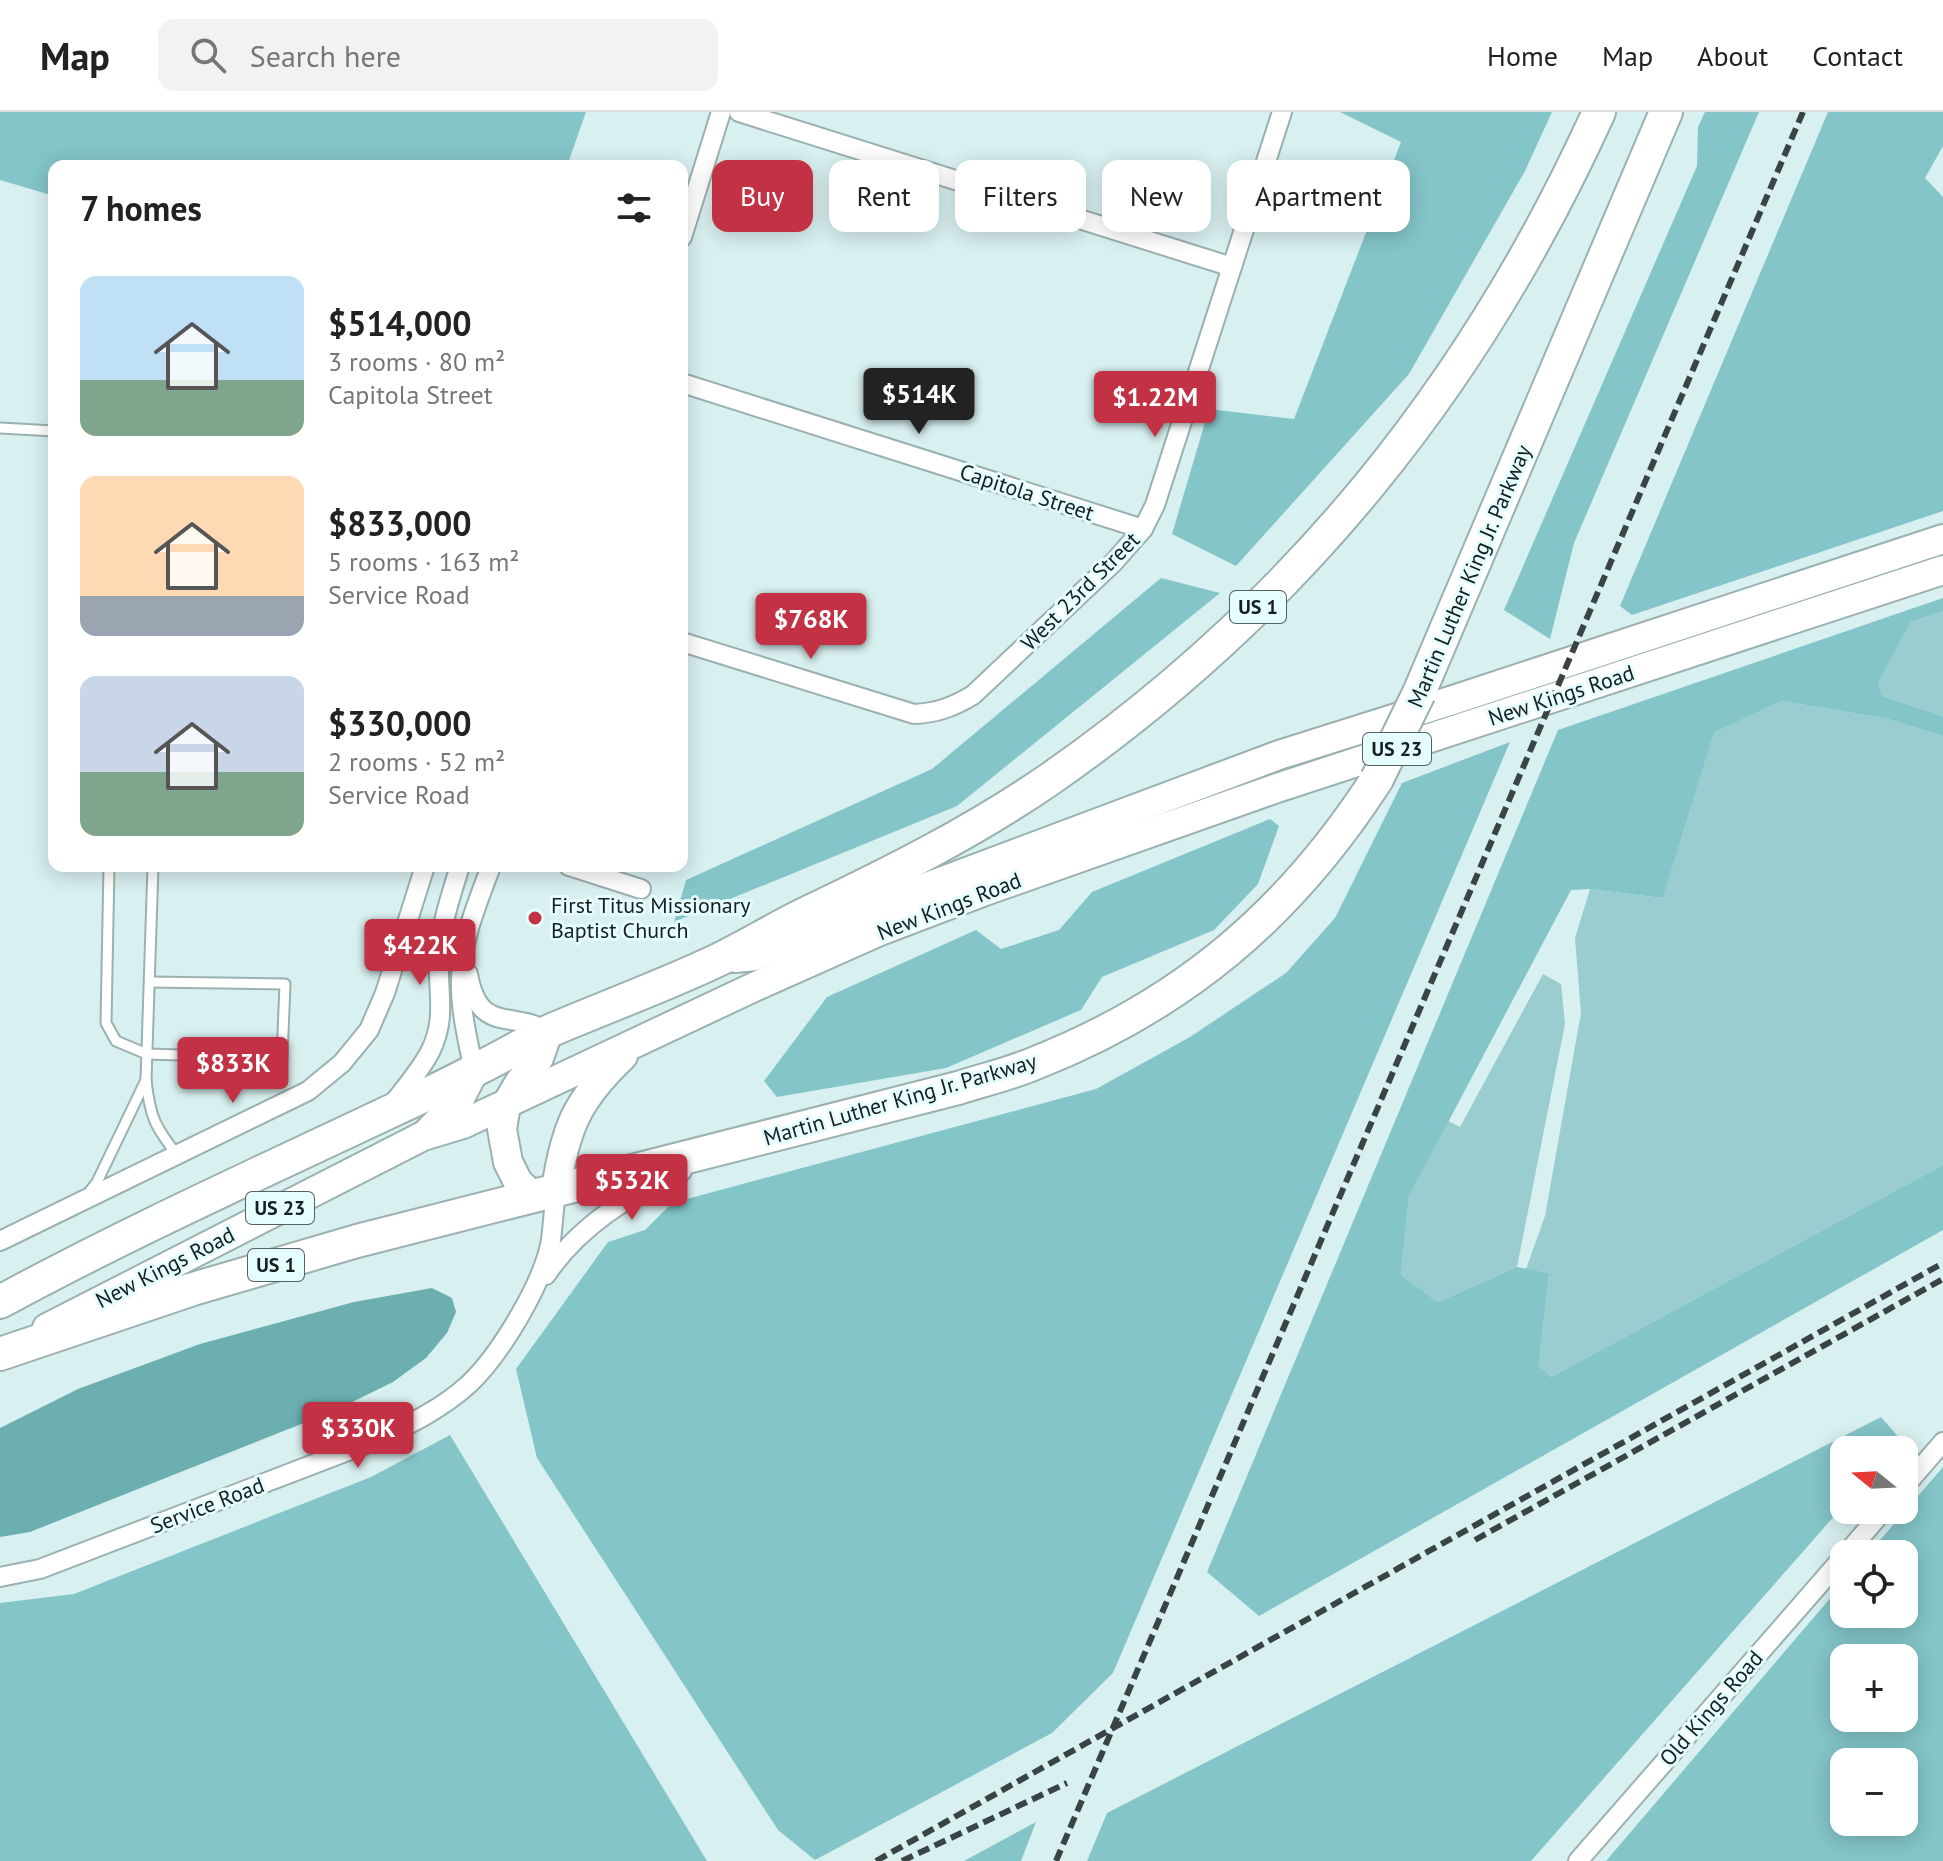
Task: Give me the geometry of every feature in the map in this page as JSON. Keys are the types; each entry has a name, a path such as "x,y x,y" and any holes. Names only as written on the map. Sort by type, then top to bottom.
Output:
{"highway":[{"name":"US 1","path":"719,960 756,938 918,860 993,816 1115,731 1225,640 1317,547 1369,488 1451,378 1523,265 1553,211 1599,112"},
{"name":"Martin Luther King Jr. Parkway","path":"0,1353 193,1289 357,1241 958,1088 1031,1065 1135,1016 1177,991 1259,924 1324,854 1377,779 1419,693 1666,112"},
{"name":"New Kings Road","path":"0,1302 95,1251 386,1114 548,1032 719,960"}],"main road":[{"name":"New Kings Road","path":"0,1353 136,1280 423,1136 463,1124 506,1105 880,931 1279,755 1943,539"},
{"name":"New Kings Road","path":"719,960 755,956 924,888 1100,835 1277,788 1943,570"},
{"path":"548,1032 539,1058 506,1105 502,1129 508,1162 518,1182 544,1193 584,1098 638,1042"},
{"path":"423,1136 459,1100 474,1071"}],"street":[{"path":"688,218 721,112"},
{"path":"739,112 1232,267"},
{"name":"West 23rd Street","path":"688,644 914,714 935,713 954,707 973,695 1113,563 1143,529 1155,505 1282,112"},
{"name":"Capitola Street","path":"688,385 1143,529"},
{"path":"1668,630 1691,652"},
{"path":"0,1241 308,1091 342,1063 369,1030 385,993 423,872"},
{"path":"386,1114 422,1066 439,1026 442,1000 439,964 444,917 458,872"},
{"path":"474,1071 463,1012 461,979 464,951 489,872"},
{"path":"588,872 641,889"},
{"path":"464,951 471,991 483,1010 504,1021 537,1025 548,1032"},
{"path":"524,1307 554,1263 584,1231 664,1179 744,1143"},
{"name":"Service Road","path":"0,1577 40,1569 379,1439 417,1420 469,1384 499,1346 541,1273 550,1242 544,1193"},
{"path":"1918,1471 1943,1442"},
{"name":"Old Kings Road","path":"1858,1540 1872,1524"},
{"name":"Old Kings Road","path":"1578,1861 1830,1572"}],"lane":[{"path":"0,428 48,431"},
{"path":"109,872 106,1023 116,1041 147,1054 282,1058 285,984 150,982"},
{"path":"153,872 146,1080 149,1108 157,1129 178,1156"},
{"path":"81,1202 97,1182 146,1080"}],"shaded area":[{"path":"0,112 586,112 569,160 48,160 48,194 0,180"},
{"path":"1340,112 1552,112 1525,171 1409,374 1236,566 1172,534 1209,409 1294,419 1366,232 1410,232 1410,160 1394,160 1401,142"},
{"path":"1705,112 1759,112 1574,543 1550,639 1504,610 1697,166 1698,127"},
{"path":"1828,112 1943,112 1943,146 1925,178 1943,197 1943,511 1632,615 1620,606"},
{"path":"1161,578 1220,593 957,806 674,922 686,880 932,769"},
{"path":"1943,598 1943,611 1911,622 1878,683 1882,696 1943,716 1943,736 1888,719 1781,701 1714,732 1663,898 1590,889 1571,890 1409,1196 1401,1275 1438,1302 1517,1267 1549,1273 1539,1365 1551,1377 1943,1165 1943,1230 1259,1616 1207,1572 1558,730"},
{"path":"1943,611 1943,716 1882,696 1878,683 1911,622"},
{"path":"1781,701 1888,719 1943,736 1943,1165 1551,1377 1539,1365 1549,1273 1526,1269 1545,1216 1581,1013 1575,938 1590,889 1663,898 1714,731"},
{"path":"1510,742 1113,1673 1052,1733 815,1860 778,1830 537,1458 516,1369 608,1242 645,1230 672,1203 1096,1089 1190,1037 1286,973 1335,918 1402,783"},
{"path":"1270,819 1279,826 1258,884 1214,930 1102,977 1081,1010 946,1068 777,1097 764,1081 827,997 976,930 1001,949 1059,930 1092,892"},
{"path":"1543,974 1561,984 1565,1024 1517,1267 1438,1302 1401,1275 1409,1196 1448,1121 1460,1127"},
{"path":"432,1288 452,1298 456,1312 447,1333 426,1358 393,1382 334,1411 30,1532 0,1537 0,1428 78,1389 200,1344 354,1302"},
{"path":"1881,1417 1898,1436 1844,1436"},
{"path":"450,1435 707,1861 0,1861 0,1603 74,1594 371,1477"},
{"path":"1830,1443 1830,1521 1531,1861 1087,1861 1107,1813"},
{"path":"1943,1467 1943,1861 1606,1861 1830,1598 1830,1628 1918,1628 1918,1540 1880,1540 1894,1524 1918,1524 1918,1496"},
{"path":"1036,1822 1021,1861 964,1861"}],"railway":[{"path":"1056,1861 1803,112"},
{"path":"876,1861 1943,1263"},
{"path":"1475,1540 1943,1279"},
{"path":"902,1861 1067,1783"}],"place":[{"name":"First Titus Missionary Baptist Church","path":"535,918"}]}
